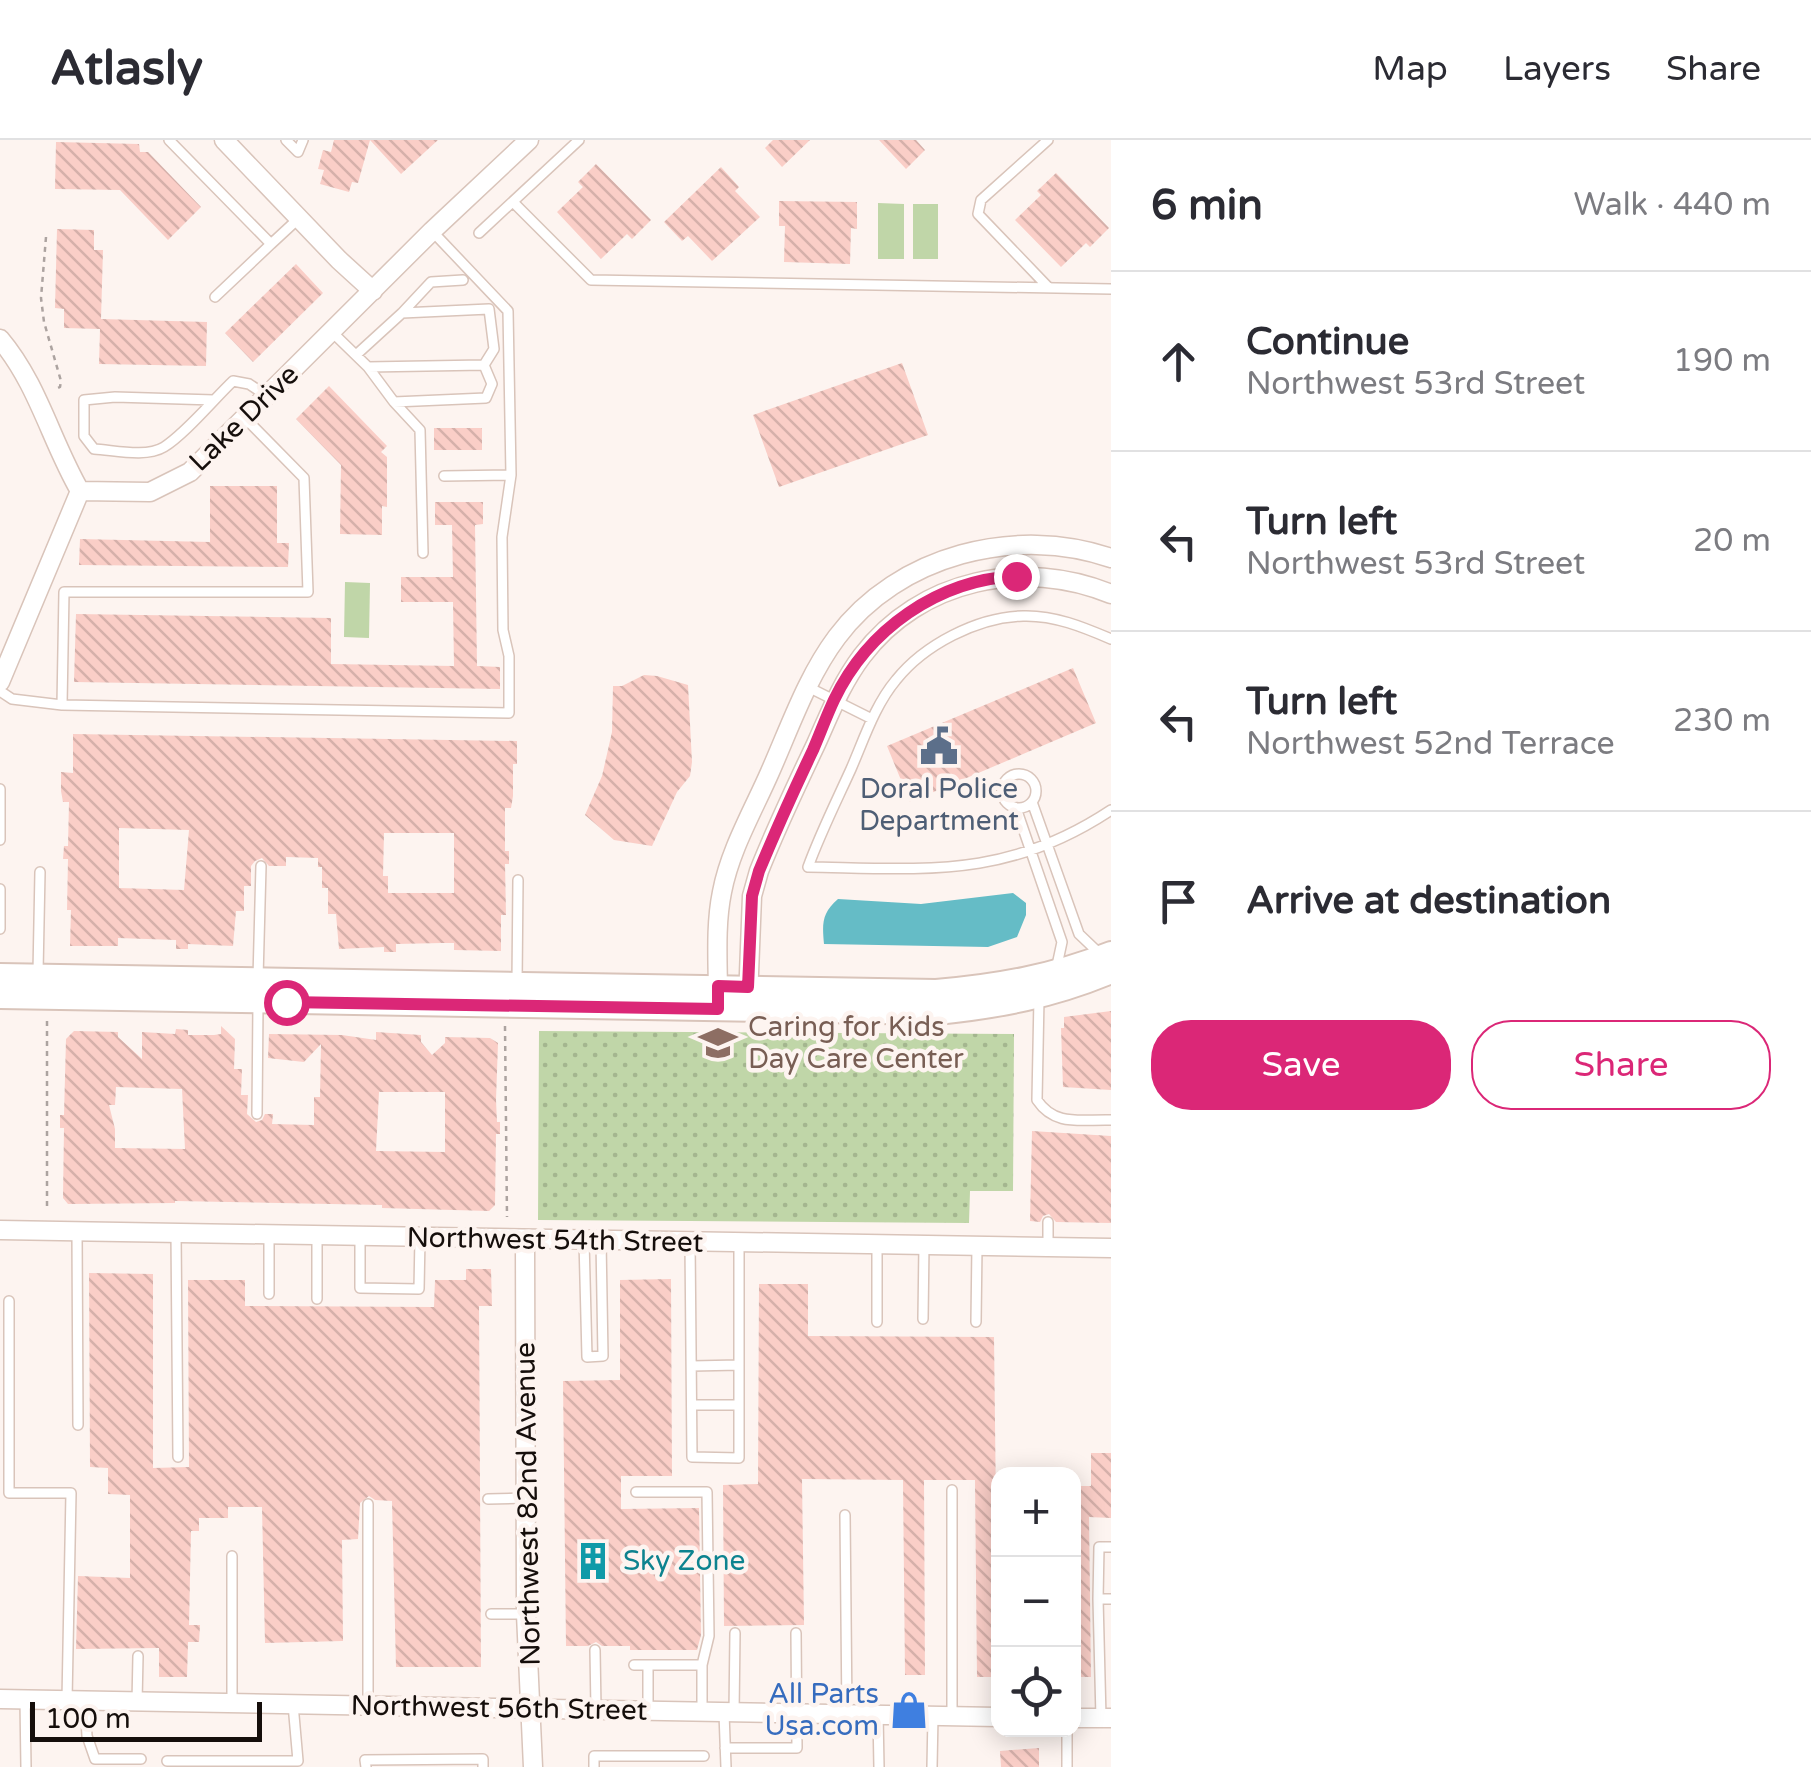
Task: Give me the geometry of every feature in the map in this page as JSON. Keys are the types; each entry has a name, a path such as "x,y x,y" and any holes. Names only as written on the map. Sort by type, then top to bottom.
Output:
{"street":[{"path":"224,140 374,291"},
{"name":"Lake Drive","path":"80,491 150,492 190,472 529,140"},
{"path":"0,339 29,382 62,460 80,491 0,682"},
{"path":"718,998 721,895 728,866 807,687 836,638 858,612 888,588 922,569 952,556 984,549 1051,546 1111,558"},
{"path":"748,998 752,896 776,828 834,698 882,632 961,585 988,578 1049,576 1084,582 1111,594"},
{"path":"750,817 776,828"},
{"path":"748,998 937,1012 989,1008 1038,998 1108,961"},
{"path":"0,974 258,990 748,998 995,986 1108,961"},
{"path":"1038,998 1055,973"},
{"path":"0,997 517,983 718,998"},
{"name":"Northwest 54th Street","path":"0,1230 1111,1248"},
{"name":"Northwest 82nd Avenue","path":"524,1240 526,1614 533,1767"},
{"name":"Northwest 56th Street","path":"0,1699 991,1717"}],"lane":[{"path":"170,140 271,244"},
{"path":"286,140 298,152 303,140"},
{"path":"479,233 579,140"},
{"path":"1048,140 981,200 978,214 1049,288"},
{"path":"514,203 591,280 1111,289"},
{"path":"215,297 298,218"},
{"path":"0,691 12,698 62,705 509,714 509,656 502,630 502,537 511,474 508,311 432,231"},
{"path":"356,355 431,282 462,280"},
{"path":"402,313 489,309 494,349 484,366"},
{"path":"332,332 368,367 420,430 423,553"},
{"path":"368,367 484,366"},
{"path":"394,402 486,398 492,384 484,366"},
{"path":"214,400 115,396 84,400 84,436 94,449 141,452 162,448 214,400 233,381 249,384 267,396"},
{"path":"62,705 64,592 308,592 304,478 245,418"},
{"path":"444,476 511,474"},
{"path":"984,549 988,578"},
{"path":"1111,639 1083,626 1022,616 984,623 921,655 896,680 872,719 808,868 954,868 1031,853 1111,810"},
{"path":"807,687 872,719"},
{"path":"1055,973 1062,942 1016,808 1006,803 1002,793 1004,782 1012,775 1024,774 1033,781 1036,792 1032,802 1079,934 1108,961"},
{"path":"0,790 0,840"},
{"path":"1016,808 1032,802"},
{"path":"258,1114 261,866"},
{"path":"38,974 40,872"},
{"path":"517,983 518,880"},
{"path":"0,889 0,930"},
{"path":"1038,998 1036,1100 1056,1119 1111,1120"},
{"path":"1048,1222 1048,1247"},
{"path":"78,1231 78,1425"},
{"path":"176,1233 178,1457"},
{"path":"269,1235 269,1294"},
{"path":"317,1236 317,1299"},
{"path":"360,1237 360,1288 419,1289 420,1238"},
{"path":"593,1241 603,1356 587,1357 593,1241"},
{"path":"690,1242 692,1457 739,1458 739,1243"},
{"path":"876,1245 877,1322"},
{"path":"923,1320 924,1245"},
{"path":"976,1322 978,1246"},
{"path":"9,1300 9,1494 71,1494 76,1700 95,1759 141,1759"},
{"path":"692,1366 739,1365"},
{"path":"692,1405 739,1405"},
{"path":"932,1767 942,1716 952,1490"},
{"path":"636,1492 706,1492 709,1636 702,1665 702,1713"},
{"path":"488,1499 526,1498"},
{"path":"368,1504 368,1705"},
{"path":"846,1516 847,1715"},
{"path":"1106,1718 1098,1600 1099,1547 1111,1547"},
{"path":"232,1556 232,1703"},
{"path":"1098,1600 1111,1599"},
{"path":"491,1614 526,1614"},
{"path":"726,1748 797,1748 796,1632"},
{"path":"726,1767 735,1633"},
{"path":"594,1650 596,1712"},
{"path":"137,1702 138,1656"},
{"path":"634,1665 702,1665"},
{"path":"648,1665 648,1712"},
{"path":"26,1700 26,1767"},
{"path":"167,1761 298,1764 293,1704"},
{"path":"878,1715 879,1767"},
{"path":"1066,1767 1067,1737"},
{"path":"594,1767 594,1756 704,1756"},
{"path":"366,1767 366,1760 483,1759 483,1767"}],"path":[{"path":"29,382 54,390 61,381 41,298 46,237"},
{"path":"46,1021 47,1211"},
{"path":"505,1026 507,1217"}],"green space":[{"path":"878,203 904,204 904,259 878,259"},
{"path":"913,204 938,204 938,259 913,259"},
{"path":"345,582 370,583 369,638 344,637"},
{"path":"539,1031 1014,1034 1013,1191 970,1191 969,1223 538,1220"}],"water":[{"path":"1013,893 1026,903 1026,915 1017,937 988,947 824,944 824,919 838,899 921,904"}],"building":[{"path":"334,140 370,140 358,183 352,182 349,192 320,184 324,170 318,169 323,150 331,152"},
{"path":"370,140 438,140 401,174"},
{"path":"773,140 810,140 782,167 765,148"},
{"path":"879,140 916,140 925,150 906,169"},
{"path":"56,142 139,144 140,152 148,152 201,207 168,240 120,190 55,189"},
{"path":"596,164 651,220 632,239 627,234 601,259 557,212 583,187 578,182"},
{"path":"721,167 739,187 735,191 760,217 712,261 688,236 682,241 664,222"},
{"path":"1056,173 1109,228 1061,267 1015,220 1041,195 1037,191"},
{"path":"779,201 857,202 857,229 851,228 850,264 784,262 785,226 779,226"},
{"path":"57,229 94,230 94,250 103,250 101,319 207,322 206,366 99,364 100,329 64,328 64,309 55,308"},
{"path":"296,264 323,293 253,362 225,333"},
{"path":"902,363 928,435 779,487 753,415"},
{"path":"329,386 387,446 381,452 387,457 387,507 382,506 382,535 340,534 341,465 296,419"},
{"path":"434,428 482,428 482,450 434,450"},
{"path":"210,486 277,486 277,543 289,543 288,567 79,565 80,539 210,542"},
{"path":"435,502 483,502 483,524 475,525 477,666 500,667 500,689 74,682 76,614 331,618 331,664 454,666 453,602 401,602 401,577 453,577 452,525 435,525"},
{"path":"1073,668 1096,723 910,802 887,746"},
{"path":"644,675 688,685 692,762 690,776 677,792 652,846 614,840 585,815 602,776 612,732 613,686 622,686"},
{"path":"73,734 517,741 511,808 505,808 505,851 509,851 509,864 505,864 506,915 501,915 501,951 454,950 454,943 396,944 396,952 384,952 384,947 339,949 336,914 328,914 328,888 322,888 318,858 286,857 286,866 269,866 262,858 251,866 251,886 244,886 244,911 236,911 233,946 188,944 188,949 176,949 176,940 118,938 118,946 70,946 68,859 63,859 64,846 68,846 69,802 63,802 61,772 73,773","holes":["119,828 189,830 184,890 119,888","384,833 454,833 454,893 388,893 388,876 383,876"]},
{"path":"1111,1011 1111,1090 1063,1087 1064,1017"},
{"path":"221,1026 235,1039 234,1069 242,1069 241,1095 248,1095 247,1114 256,1122 265,1114 273,1114 272,1124 314,1125 314,1097 320,1097 321,1044 304,1062 268,1058 269,1034 342,1035 376,1040 376,1032 421,1035 421,1042 432,1055 445,1043 445,1037 490,1038 498,1043 496,1100 500,1134 496,1134 495,1205 489,1211 175,1201 68,1204 63,1198 64,1128 60,1128 60,1115 64,1115 66,1039 74,1031 118,1032 118,1037 142,1059 142,1032 175,1034 176,1029 188,1030 188,1035 221,1034","holes":["116,1087 182,1089 185,1149 115,1148 109,1105 115,1105","379,1092 445,1092 445,1152 376,1151"]},
{"path":"1032,1131 1111,1136 1111,1223 1056,1222 1049,1214 1040,1222 1030,1221"},
{"path":"466,1269 491,1269 492,1306 479,1306 481,1667 396,1667 392,1501 369,1496 360,1503 358,1539 342,1540 343,1641 265,1643 262,1507 228,1507 228,1518 199,1518 199,1531 191,1531 189,1625 200,1625 199,1642 188,1642 187,1677 159,1677 159,1648 76,1649 78,1576 130,1578 130,1495 108,1494 108,1468 90,1467 89,1273 153,1274 153,1468 189,1467 188,1280 245,1280 245,1306 434,1307 435,1280 466,1280"},
{"path":"671,1279 672,1476 621,1476 621,1509 699,1508 701,1635 697,1650 630,1650 630,1646 602,1646 596,1642 566,1646 563,1381 620,1380 620,1280"},
{"path":"759,1284 808,1284 808,1336 994,1337 991,1677 977,1677 975,1480 924,1480 925,1675 905,1675 903,1480 802,1479 804,1625 724,1626 723,1485 758,1484"},
{"path":"1091,1453 1111,1453 1111,1518 1089,1517 1091,1677 1081,1677 1081,1486 1091,1486"},
{"path":"1039,1748 1039,1767 1001,1767 1000,1751"}],"place":[{"name":"Doral Police Department","path":"939,746"},
{"name":"Caring for Kids Day Care Center","path":"718,1043"},
{"name":"Sky Zone","path":"593,1561"},
{"name":"All Parts Usa.com","path":"909,1710"}],"route":[{"path":"286,1002 718,1009 718,986 748,987 752,896 759,871 834,698 862,656 882,632 926,602 961,585 1016,576"}]}
